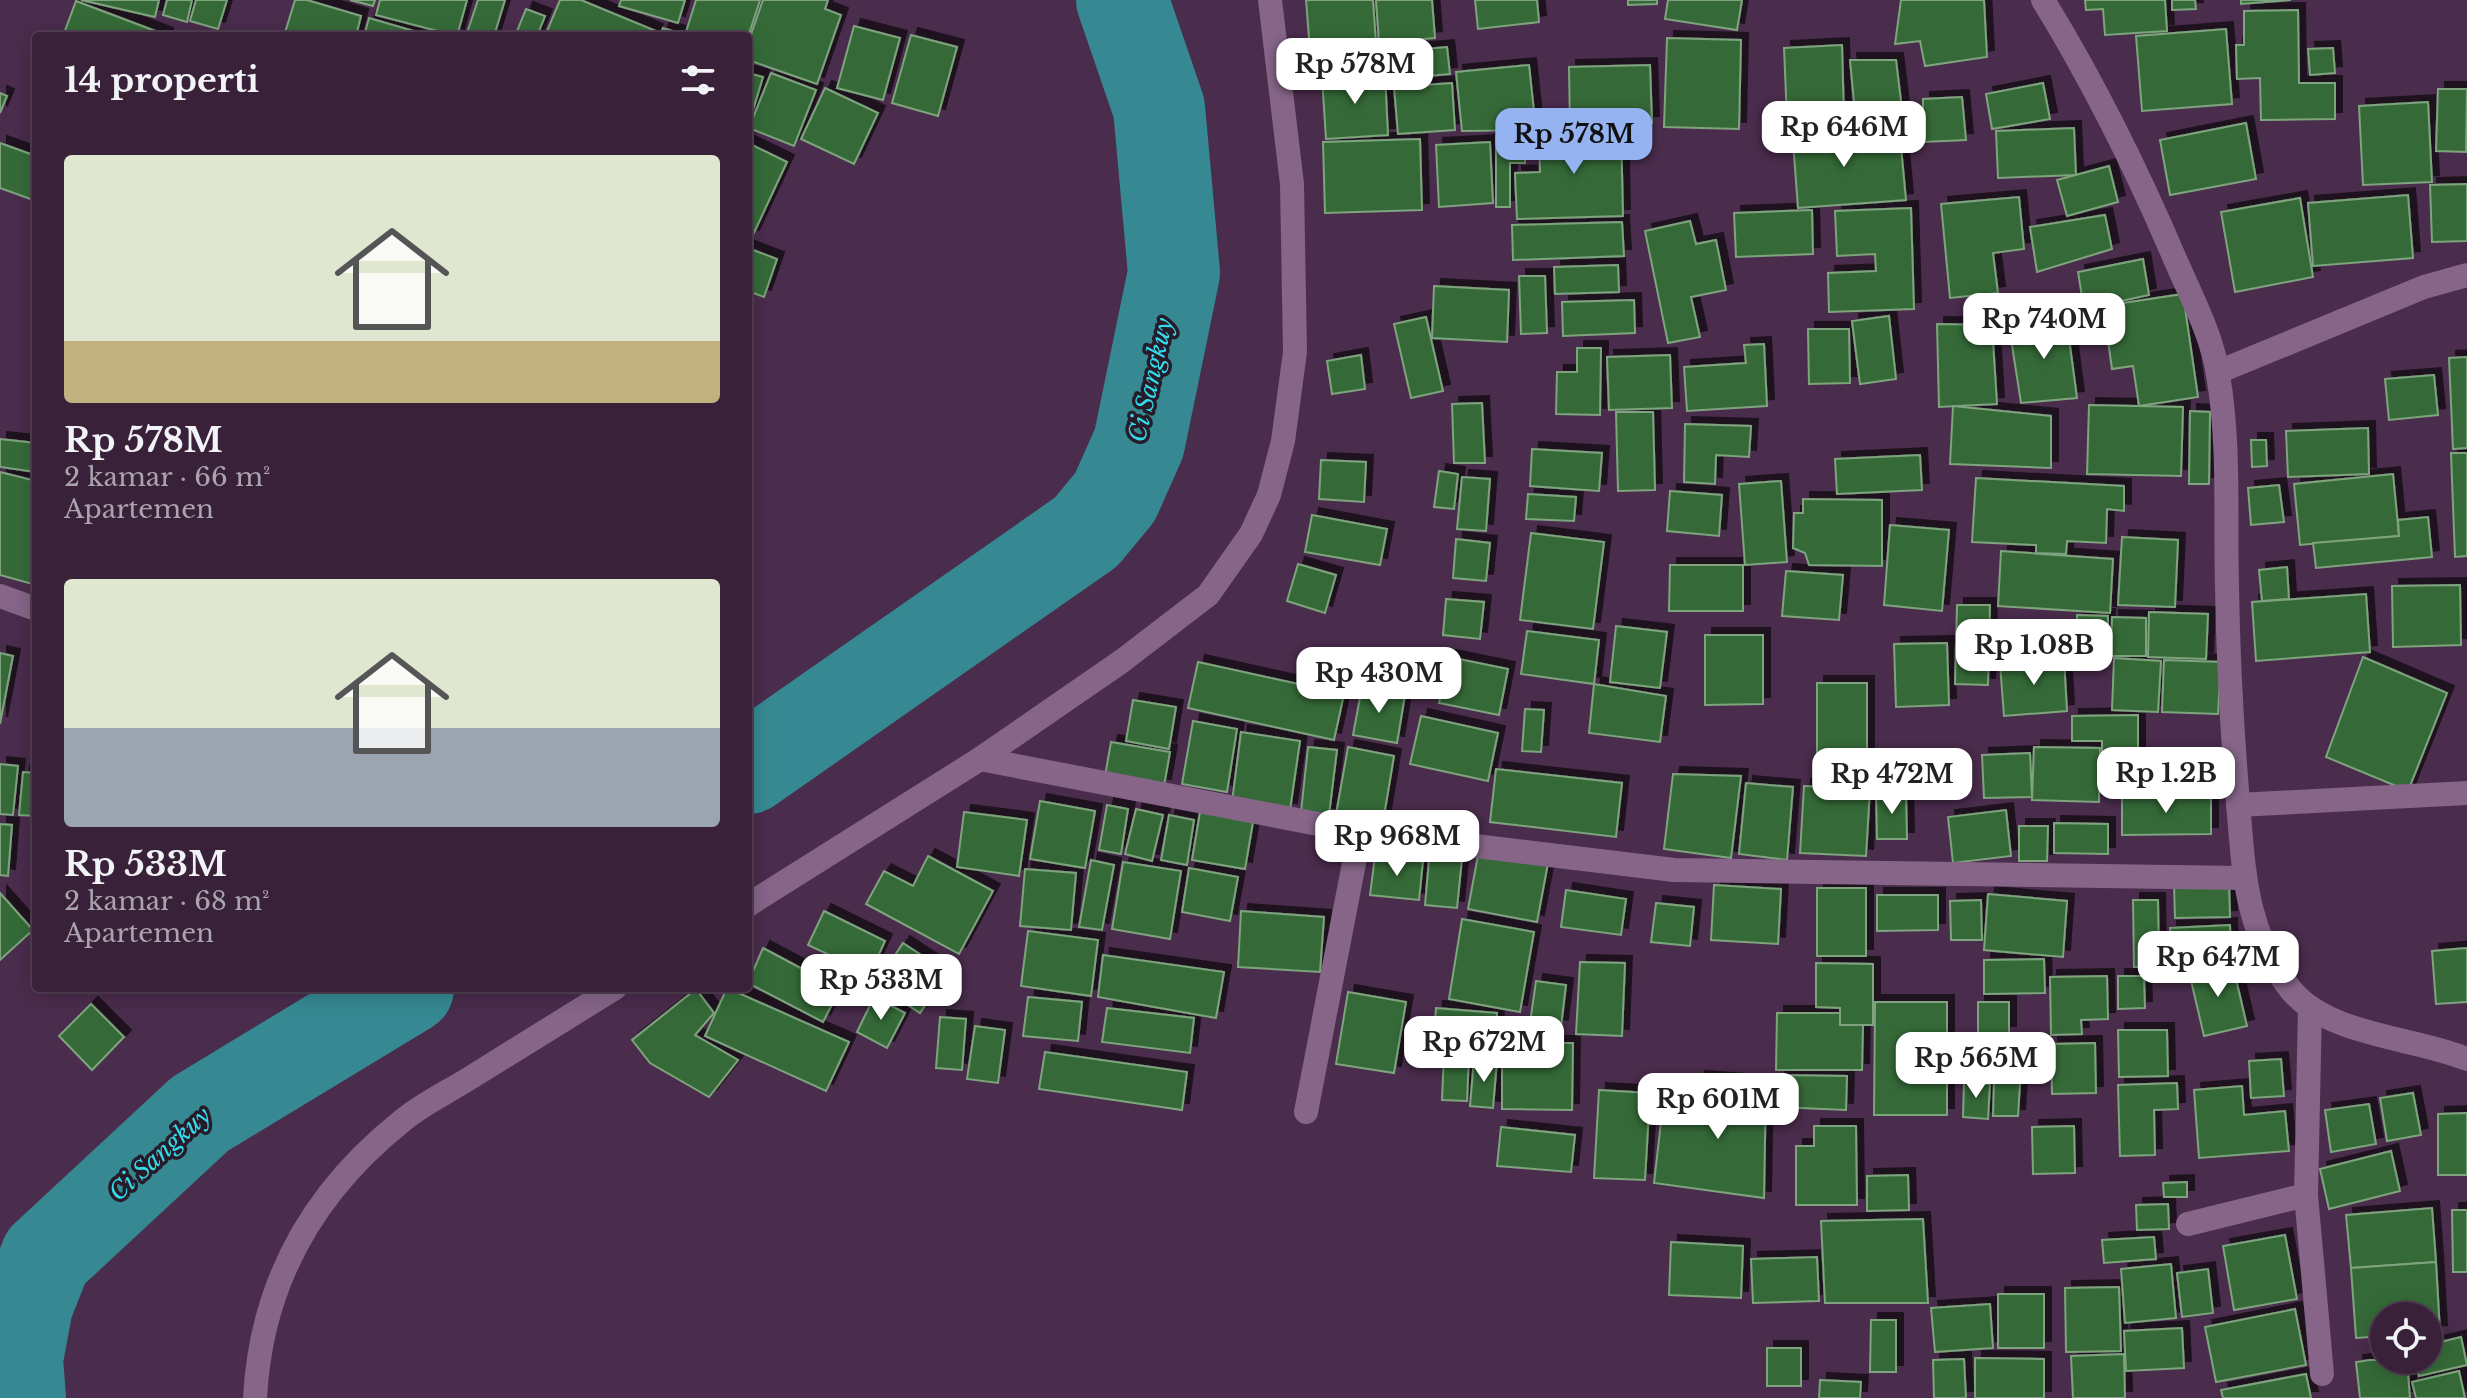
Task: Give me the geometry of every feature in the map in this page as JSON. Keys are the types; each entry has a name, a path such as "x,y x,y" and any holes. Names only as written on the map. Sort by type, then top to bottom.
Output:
{"street":[{"path":"752,902 980,759 1122,661 1208,595 1251,534 1269,495 1283,441 1295,352 1292,184 1270,0"},
{"path":"2043,0 2078,59 2147,192 2200,316 2218,372 2227,457 2227,601 2243,878 2261,940 2275,968 2310,1008 2332,1021 2443,1049 2467,1059"},
{"path":"2218,372 2424,287 2467,275"},
{"path":"0,596 32,608"},
{"path":"980,759 1360,832 1674,870 2243,878"},
{"path":"2238,805 2467,793"},
{"path":"1306,1112 1360,832"},
{"path":"255,1398 262,1331 284,1266 313,1217 349,1171 403,1120 609,992"},
{"path":"2310,1008 2306,1195 2322,1374"},
{"path":"2188,1224 2306,1195"}],"building":[{"path":"81,0 159,0 155,17"},
{"path":"167,0 192,0 187,22 163,15"},
{"path":"196,0 227,0 218,29 190,21"},
{"path":"295,0 307,0 361,16 357,32 285,32"},
{"path":"350,0 375,0 373,6"},
{"path":"380,0 467,0 458,32 442,32 376,15"},
{"path":"478,0 505,0 495,32 467,32"},
{"path":"560,0 581,0 656,31 656,32 547,32"},
{"path":"621,0 685,0 678,23 619,6"},
{"path":"696,0 760,0 750,32 686,32"},
{"path":"763,0 828,0 825,9 841,15 817,84 752,61 752,32"},
{"path":"1306,0 1373,0 1378,72 1312,76"},
{"path":"1376,0 1432,0 1435,38 1379,43"},
{"path":"1475,0 1537,0 1539,22 1478,29"},
{"path":"1628,0 1657,0 1657,4 1628,5"},
{"path":"1668,0 1742,0 1737,30 1665,19"},
{"path":"1901,0 1984,0 1987,57 1925,66 1920,41 1895,44"},
{"path":"2085,0 2165,0 2167,31 2105,35 2103,9 2086,10"},
{"path":"2172,0 2195,0 2196,9 2172,10"},
{"path":"2241,0 2291,0 2241,4"},
{"path":"76,1 158,32 64,32"},
{"path":"526,9 545,16 539,32 517,32"},
{"path":"2298,10 2299,83 2335,83 2335,119 2261,120 2260,78 2237,79 2236,45 2244,45 2244,11"},
{"path":"369,18 417,32 365,32"},
{"path":"854,26 900,38 883,100 837,88"},
{"path":"2226,29 2232,104 2142,111 2136,36"},
{"path":"911,35 957,47 938,116 892,103"},
{"path":"1667,38 1741,40 1739,129 1664,127"},
{"path":"1842,45 1844,117 1787,119 1784,48"},
{"path":"1447,47 1450,74 1393,79 1390,52"},
{"path":"2333,48 2335,73 2310,75 2308,49"},
{"path":"1850,60 1896,60 1905,134 1857,134"},
{"path":"1529,65 1536,130 1462,131 1456,72"},
{"path":"1650,65 1652,123 1570,126 1569,67"},
{"path":"771,73 816,90 794,146 752,129 752,120"},
{"path":"752,74 763,77 752,113"},
{"path":"1385,74 1388,135 1326,139 1322,77"},
{"path":"1452,83 1455,130 1398,134 1394,87"},
{"path":"2043,83 2050,119 1992,129 1986,94"},
{"path":"825,88 878,113 854,164 801,139"},
{"path":"2438,89 2467,89 2466,152 2436,151"},
{"path":"0,93 7,96 0,113"},
{"path":"1962,97 1966,140 1923,142 1923,99"},
{"path":"2428,102 2432,182 2363,185 2359,106"},
{"path":"2246,123 2256,179 2170,195 2160,140"},
{"path":"1853,124 1855,151 1901,147 1906,200 1798,208 1792,128"},
{"path":"1621,128 1623,216 1517,219 1515,173 1540,172 1539,130"},
{"path":"2074,128 2076,175 1998,178 1996,131"},
{"path":"1496,136 1525,136 1525,163 1510,163 1510,207 1496,207"},
{"path":"1420,139 1422,210 1325,213 1323,142"},
{"path":"1490,142 1493,203 1439,207 1436,145"},
{"path":"0,143 32,155 32,200 0,188"},
{"path":"752,145 787,162 752,237"},
{"path":"2109,166 2118,202 2067,216 2057,180"},
{"path":"2467,184 2467,241 2432,242 2430,185"},
{"path":"2408,195 2413,258 2313,266 2308,203"},
{"path":"2019,197 2024,249 1993,253 1998,293 1950,298 1941,204"},
{"path":"2300,198 2313,277 2235,292 2221,212"},
{"path":"1911,208 1914,309 1829,312 1828,273 1876,271 1875,254 1837,256 1835,211"},
{"path":"1812,210 1813,254 1736,257 1734,213"},
{"path":"2105,215 2112,249 2037,272 2030,227"},
{"path":"1690,221 1696,244 1716,240 1726,290 1691,297 1700,337 1668,343 1645,231"},
{"path":"1622,222 1624,256 1513,260 1512,225"},
{"path":"752,250 777,259 764,297 752,292"},
{"path":"2143,259 2149,295 2084,309 2078,272"},
{"path":"1618,265 1619,292 1555,294 1554,267"},
{"path":"1519,276 1545,276 1547,333 1521,334"},
{"path":"1434,286 1509,290 1507,342 1432,338"},
{"path":"2183,294 2198,397 2139,406 2133,366 2112,369 2103,306"},
{"path":"1634,300 1635,333 1563,336 1562,302"},
{"path":"1889,316 1896,379 1860,384 1852,321"},
{"path":"2066,316 2077,398 2021,403 2009,326"},
{"path":"1426,317 1443,391 1411,398 1394,324"},
{"path":"1937,324 1992,325 1997,404 1939,407"},
{"path":"1808,329 1849,329 1850,383 1809,384"},
{"path":"1764,344 1767,406 1687,411 1684,367 1746,363 1744,345"},
{"path":"1577,348 1601,348 1600,415 1556,414 1557,372 1577,372"},
{"path":"1361,355 1365,389 1332,394 1327,361"},
{"path":"1670,355 1672,408 1609,410 1607,357"},
{"path":"2467,357 2467,448 2453,449 2449,358"},
{"path":"2434,375 2438,415 2389,420 2385,379"},
{"path":"1482,403 1485,463 1454,463 1452,404"},
{"path":"2089,405 2183,407 2181,476 2087,474"},
{"path":"1953,406 2051,416 2051,468 1950,464"},
{"path":"2190,411 2210,412 2209,484 2189,484"},
{"path":"1616,412 1653,412 1655,490 1618,491"},
{"path":"1685,424 1751,426 1749,457 1716,455 1715,484 1684,482"},
{"path":"2368,428 2369,474 2288,477 2286,431"},
{"path":"0,439 32,443 32,471 0,467"},
{"path":"2251,440 2266,440 2267,466 2252,467"},
{"path":"1532,449 1602,453 1599,491 1530,486"},
{"path":"2451,453 2467,453 2467,556 2455,557"},
{"path":"1920,455 1922,490 1837,494 1835,459"},
{"path":"1321,460 1366,462 1364,502 1319,499"},
{"path":"1439,471 1458,474 1454,509 1434,507"},
{"path":"0,472 32,480 32,584 0,575"},
{"path":"2393,474 2399,536 2300,545 2294,484"},
{"path":"1462,477 1490,479 1486,531 1457,529"},
{"path":"1976,478 2124,486 2124,511 2107,509 2106,543 2067,541 2066,554 2036,553 2036,545 1972,542"},
{"path":"1781,481 1787,562 1745,565 1739,484"},
{"path":"2279,485 2284,522 2251,525 2248,488"},
{"path":"1670,491 1722,495 1719,536 1667,531"},
{"path":"1528,494 1576,497 1574,521 1526,519"},
{"path":"1803,499 1882,500 1882,566 1809,565 1805,553 1793,548 1794,513 1803,513"},
{"path":"1312,515 1387,529 1380,565 1305,552"},
{"path":"2428,517 2432,557 2316,568 2313,543 2399,536 2398,520"},
{"path":"1890,525 1949,530 1942,611 1884,605"},
{"path":"1531,533 1604,542 1593,629 1520,620"},
{"path":"2122,537 2178,540 2175,607 2118,605"},
{"path":"1456,539 1490,543 1486,581 1453,578"},
{"path":"2001,551 2113,559 2110,613 1998,606"},
{"path":"1298,564 1336,575 1325,613 1287,601"},
{"path":"1670,565 1743,565 1743,611 1669,611"},
{"path":"2287,567 2289,599 2262,601 2259,570"},
{"path":"1786,571 1843,575 1839,620 1782,616"},
{"path":"2460,585 2461,645 2393,647 2392,586"},
{"path":"2366,594 2370,652 2256,661 2252,602"},
{"path":"1446,599 1484,602 1480,639 1443,635"},
{"path":"1957,605 1990,605 1988,685 1955,684"},
{"path":"2149,612 2208,614 2206,659 2148,657"},
{"path":"2077,615 2108,616 2108,656 2077,656"},
{"path":"2112,617 2146,618 2146,656 2111,656"},
{"path":"1616,626 1667,632 1660,688 1610,682"},
{"path":"1527,631 1599,640 1594,684 1521,674"},
{"path":"1705,635 1763,635 1763,704 1705,705"},
{"path":"1947,643 1949,705 1896,707 1894,644"},
{"path":"0,653 13,656 0,724"},
{"path":"1449,657 1508,669 1499,715 1439,703"},
{"path":"2363,657 2447,693 2408,791 2326,757"},
{"path":"2114,658 2161,661 2158,712 2112,710"},
{"path":"2064,659 2067,711 2004,716 2000,664"},
{"path":"2164,660 2221,662 2218,714 2162,712"},
{"path":"1198,662 1344,694 1334,740 1188,708"},
{"path":"1817,683 1867,683 1867,764 1817,764"},
{"path":"1594,684 1666,696 1660,742 1589,733"},
{"path":"1362,687 1405,695 1397,743 1353,735"},
{"path":"1133,700 1176,707 1169,749 1126,741"},
{"path":"1525,709 1544,710 1541,752 1522,751"},
{"path":"2138,715 2138,786 2102,786 2102,741 2072,741 2072,716"},
{"path":"1421,716 1498,733 1488,781 1410,764"},
{"path":"1193,721 1237,729 1227,792 1182,784"},
{"path":"1241,732 1300,741 1290,810 1232,802"},
{"path":"1111,742 1170,752 1164,786 1105,776"},
{"path":"1308,747 1337,750 1329,815 1301,812"},
{"path":"1348,747 1394,756 1382,828 1335,820"},
{"path":"2034,747 2100,748 2099,802 2032,800"},
{"path":"2030,753 2032,797 1984,798 1982,755"},
{"path":"0,764 18,766 13,815 0,814"},
{"path":"1496,769 1622,783 1616,837 1490,822"},
{"path":"23,772 32,773 32,816 19,815"},
{"path":"1673,774 1741,776 1731,858 1664,849"},
{"path":"1746,783 1793,787 1787,860 1739,854"},
{"path":"1804,786 1870,789 1866,856 1800,853"},
{"path":"1876,793 1906,793 1907,839 1877,839"},
{"path":"2122,795 2211,795 2211,834 2122,835"},
{"path":"1040,801 1095,811 1085,868 1030,859"},
{"path":"1107,805 1128,809 1121,854 1099,850"},
{"path":"1136,809 1163,815 1152,861 1125,854"},
{"path":"2006,810 2011,856 1953,863 1948,817"},
{"path":"964,812 1027,820 1019,876 957,867"},
{"path":"1200,812 1253,822 1245,869 1192,860"},
{"path":"1169,815 1194,820 1187,865 1161,860"},
{"path":"2054,823 2108,824 2108,854 2054,853"},
{"path":"0,824 12,825 8,876 0,875"},
{"path":"2019,826 2048,826 2047,861 2019,861"},
{"path":"1441,845 1463,848 1457,908 1425,905 1429,860 1439,860"},
{"path":"1479,850 1548,863 1537,922 1468,909"},
{"path":"928,856 993,891 959,954 866,904 884,871 913,886"},
{"path":"1375,856 1423,861 1419,900 1370,895"},
{"path":"1091,860 1114,865 1102,930 1079,927"},
{"path":"1123,862 1181,871 1170,939 1112,929"},
{"path":"1189,868 1238,877 1230,921 1182,912"},
{"path":"1025,869 1076,873 1071,930 1020,926"},
{"path":"2229,883 2230,917 2175,918 2174,884"},
{"path":"1714,885 1781,889 1778,944 1711,940"},
{"path":"1817,888 1866,888 1866,956 1817,956"},
{"path":"1566,890 1626,899 1621,935 1561,927"},
{"path":"0,893 32,931 0,960"},
{"path":"1988,894 2067,901 2063,957 1984,950"},
{"path":"1877,895 1938,895 1938,930 1877,931"},
{"path":"1981,900 1982,940 1951,940 1950,901"},
{"path":"2133,900 2158,900 2159,967 2134,967"},
{"path":"1656,903 1694,907 1690,946 1651,942"},
{"path":"824,911 885,941 870,974 808,945"},
{"path":"1241,911 1324,917 1320,972 1238,967"},
{"path":"1462,919 1534,932 1520,1012 1449,999"},
{"path":"2230,925 2231,957 2172,960 2170,928"},
{"path":"1028,931 1098,940 1091,996 1021,986"},
{"path":"903,943 947,972 920,1013 876,984"},
{"path":"763,948 840,989 823,1022 752,985 752,974"},
{"path":"2467,948 2467,1002 2436,1004 2432,951"},
{"path":"1103,955 1224,972 1216,1018 1098,997"},
{"path":"2044,959 2045,993 1984,994 1984,960"},
{"path":"1580,962 1625,963 1622,1036 1576,1034"},
{"path":"2232,962 2247,1026 2204,1036 2189,972"},
{"path":"1816,963 1873,964 1873,1025 1840,1025 1840,1008 1816,1007"},
{"path":"2107,976 2108,1019 2081,1020 2082,1034 2051,1035 2050,977"},
{"path":"2118,976 2144,976 2145,1008 2118,1009"},
{"path":"1536,981 1566,985 1561,1027 1530,1023"},
{"path":"692,992 698,992 714,1013 695,1035 738,1060 709,1097 650,1063 632,1040"},
{"path":"725,992 736,992 849,1042 826,1091 705,1036"},
{"path":"1348,992 1406,1002 1394,1073 1336,1064"},
{"path":"874,997 905,1013 887,1048 857,1032"},
{"path":"1028,997 1082,1002 1078,1041 1023,1036"},
{"path":"1875,1002 1947,1002 1947,1115 1874,1115"},
{"path":"1978,1002 2009,1002 2009,1033 1978,1033"},
{"path":"91,1004 124,1037 92,1070 59,1036"},
{"path":"1107,1008 1194,1018 1190,1053 1102,1042"},
{"path":"1436,1008 1497,1013 1495,1053 1433,1047"},
{"path":"1777,1013 1840,1013 1840,1025 1863,1025 1862,1070 1776,1070"},
{"path":"940,1017 966,1019 962,1070 936,1068"},
{"path":"975,1026 1005,1030 998,1083 967,1079"},
{"path":"2118,1030 2167,1030 2168,1076 2119,1077"},
{"path":"1973,1041 2044,1042 2044,1077 1972,1077"},
{"path":"1502,1043 1573,1043 1572,1110 1502,1109"},
{"path":"2095,1043 2096,1093 2052,1094 2051,1044"},
{"path":"1045,1052 1187,1072 1182,1110 1039,1089"},
{"path":"1444,1054 1469,1055 1467,1101 1442,1100"},
{"path":"1474,1059 1497,1061 1493,1108 1470,1106"},
{"path":"2281,1059 2284,1096 2251,1098 2249,1061"},
{"path":"1778,1075 1847,1076 1846,1110 1777,1107"},
{"path":"1698,1078 1766,1083 1764,1198 1654,1183 1661,1122 1695,1124"},
{"path":"1964,1082 1990,1084 1988,1119 1963,1117"},
{"path":"1994,1082 2020,1083 2018,1116 1993,1116"},
{"path":"2177,1083 2178,1109 2154,1110 2155,1155 2120,1156 2118,1085"},
{"path":"2242,1086 2244,1115 2285,1111 2289,1151 2199,1158 2194,1090"},
{"path":"1599,1090 1650,1093 1645,1180 1594,1178"},
{"path":"2413,1093 2421,1135 2387,1141 2380,1098"},
{"path":"2369,1104 2376,1144 2331,1152 2325,1110"},
{"path":"2467,1113 2467,1175 2438,1175 2438,1114"},
{"path":"1814,1126 1856,1126 1857,1205 1796,1205 1796,1146 1814,1146"},
{"path":"2074,1126 2075,1173 2033,1174 2032,1127"},
{"path":"1501,1127 1575,1135 1571,1172 1497,1166"},
{"path":"2391,1151 2400,1191 2329,1209 2320,1169"},
{"path":"1908,1175 1909,1210 1867,1211 1867,1176"},
{"path":"2187,1182 2187,1197 2164,1197 2163,1183"},
{"path":"2168,1204 2169,1229 2137,1230 2136,1205"},
{"path":"2432,1208 2436,1262 2351,1268 2346,1215"},
{"path":"2452,1210 2467,1210 2467,1272 2453,1272"},
{"path":"1923,1219 1928,1303 1825,1303 1821,1221"},
{"path":"2285,1235 2297,1299 2234,1310 2223,1246"},
{"path":"2154,1237 2156,1259 2104,1263 2102,1240"},
{"path":"1671,1242 1743,1246 1741,1298 1669,1295"},
{"path":"1817,1257 1819,1301 1753,1303 1751,1259"},
{"path":"2436,1262 2438,1302 2370,1302 2370,1337 2356,1338 2351,1268"},
{"path":"2171,1264 2176,1318 2125,1323 2121,1269"},
{"path":"2208,1269 2213,1313 2182,1317 2177,1273"},
{"path":"2119,1287 2121,1351 2066,1352 2065,1288"},
{"path":"1998,1294 2044,1294 2044,1348 1998,1348"},
{"path":"1990,1304 1993,1348 1935,1352 1931,1308"},
{"path":"2295,1309 2306,1365 2216,1382 2205,1327"},
{"path":"1871,1320 1896,1320 1896,1372 1870,1372"},
{"path":"2182,1328 2184,1368 2126,1371 2124,1331"},
{"path":"2461,1337 2467,1365 2442,1371 2442,1342"},
{"path":"1767,1348 1801,1348 1801,1386 1767,1386"},
{"path":"2124,1354 2125,1398 2073,1398 2071,1356"},
{"path":"1975,1358 2044,1359 2044,1398 1975,1398"},
{"path":"1964,1359 1966,1398 1934,1398 1933,1360"},
{"path":"2370,1360 2370,1374 2408,1374 2410,1398 2360,1398 2356,1362"},
{"path":"2459,1371 2465,1398 2416,1398 2412,1382"},
{"path":"2306,1374 2311,1398 2223,1398 2221,1390"},
{"path":"1820,1380 1861,1382 1860,1398 1819,1398"}],"waterway":[{"name":"Ci Sangkuy","path":"752,765 1086,532 1115,497 1139,443 1174,273 1159,108 1122,0"},
{"name":"Ci Sangkuy","path":"20,1398 17,1359 27,1305 46,1257 200,1114 401,992"}]}
